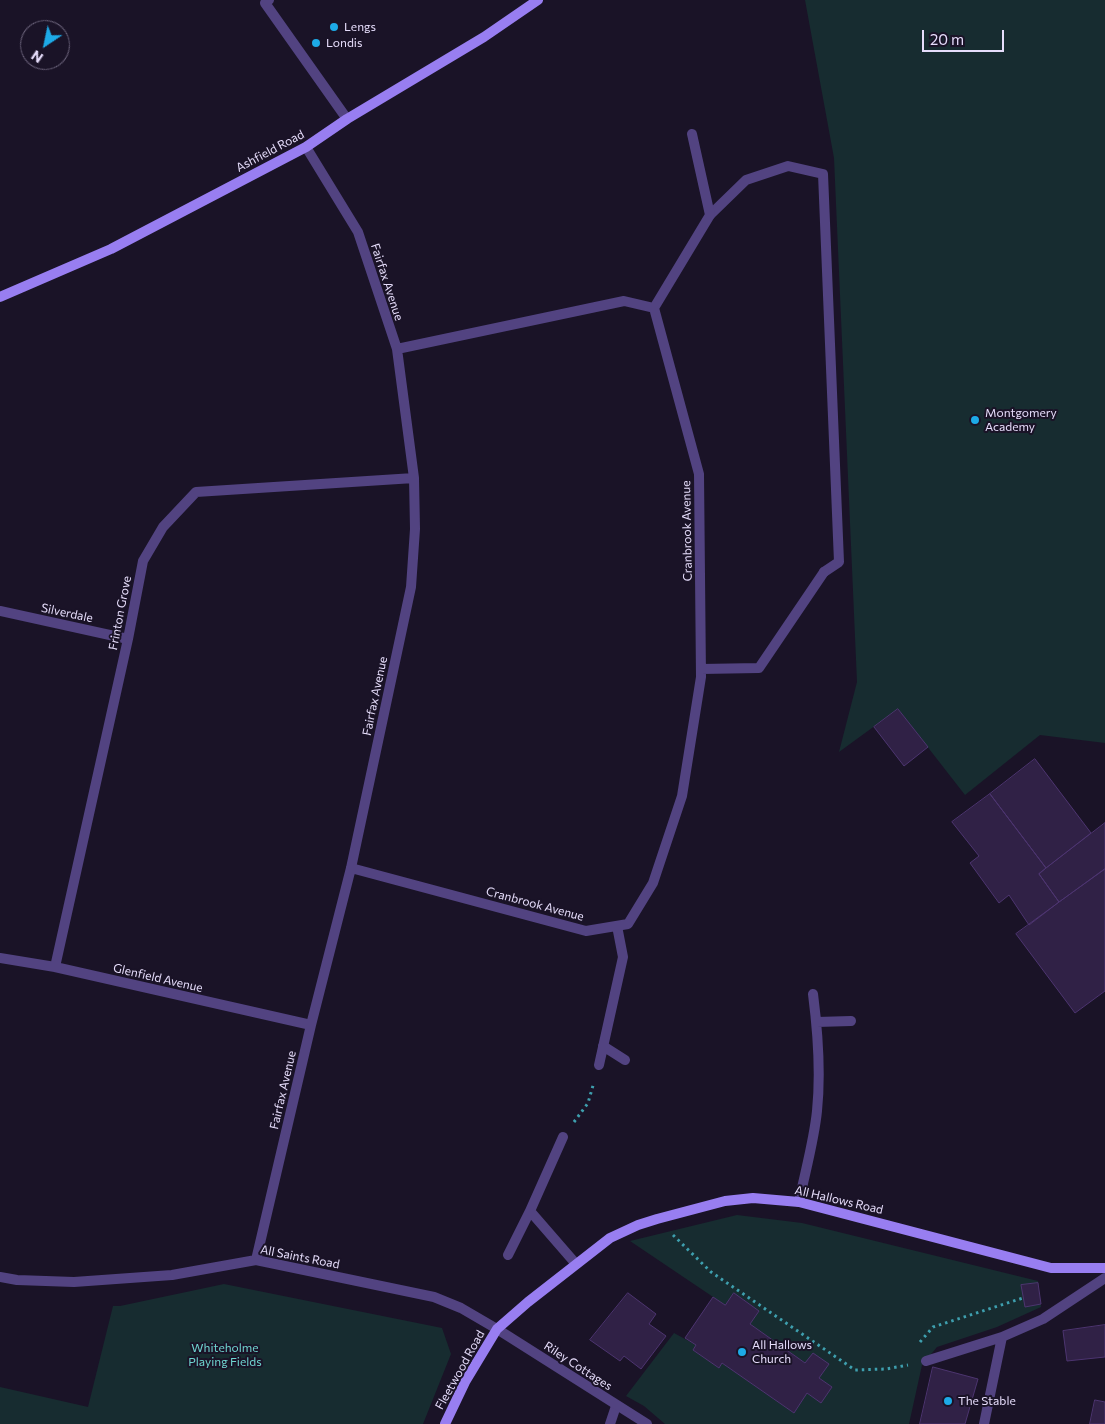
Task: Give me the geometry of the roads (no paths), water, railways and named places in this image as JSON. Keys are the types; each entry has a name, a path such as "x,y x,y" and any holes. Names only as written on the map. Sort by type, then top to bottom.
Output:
{"street":[{"path":"269,0 264,3 347,118"},
{"name":"Ashfield Road","path":"0,297 111,249 306,147 347,118 484,37 531,2"},
{"path":"692,134 710,215"},
{"name":"Fairfax Avenue","path":"256,1260 311,1025 351,868 410,587 415,529 414,478 397,349 358,232 306,147"},
{"path":"397,349 624,301 654,308 710,215 746,180 788,166 824,174 839,562 824,572 759,668 701,669"},
{"name":"Cranbrook Avenue","path":"351,868 586,931 628,924 653,883 682,796 701,678 698,474 654,308"},
{"name":"Frinton Grove","path":"55,967 128,639 143,561 163,528 196,492 414,478"},
{"name":"Silverdale","path":"0,611 128,639"},
{"path":"599,1065 623,957 617,926"},
{"name":"Glenfield Avenue","path":"0,958 55,967 311,1025"},
{"path":"799,1202 817,1112 819,1076 814,994"},
{"path":"816,1022 851,1021"},
{"path":"603,1046 625,1060"},
{"path":"508,1256 563,1137"},
{"name":"All Hallows Road","path":"497,1329 610,1238 638,1225 657,1219 725,1201 753,1198 799,1202 1051,1268 1105,1268"},
{"path":"530,1211 576,1264"},
{"name":"All Saints Road","path":"0,1277 17,1280 74,1282 172,1275 256,1260 434,1297 460,1308 497,1329"},
{"path":"926,1361 1002,1338 1043,1319 1105,1278"},
{"name":"Riley Cottages","path":"497,1329 647,1424"},
{"name":"Fleetwood Road","path":"445,1424 465,1382 497,1329"},
{"path":"984,1424 1002,1338"},
{"path":"610,1424 616,1406"}],"place":[{"name":"Lengs","path":"334,27"},
{"name":"Londis","path":"316,43"},
{"name":"Montgomery Academy","path":"975,420"},
{"name":"All Hallows Church","path":"742,1352"},
{"name":"The Stable","path":"948,1401"}],"park label":[{"name":"Whiteholme Playing Fields","path":"225,1355"}]}
